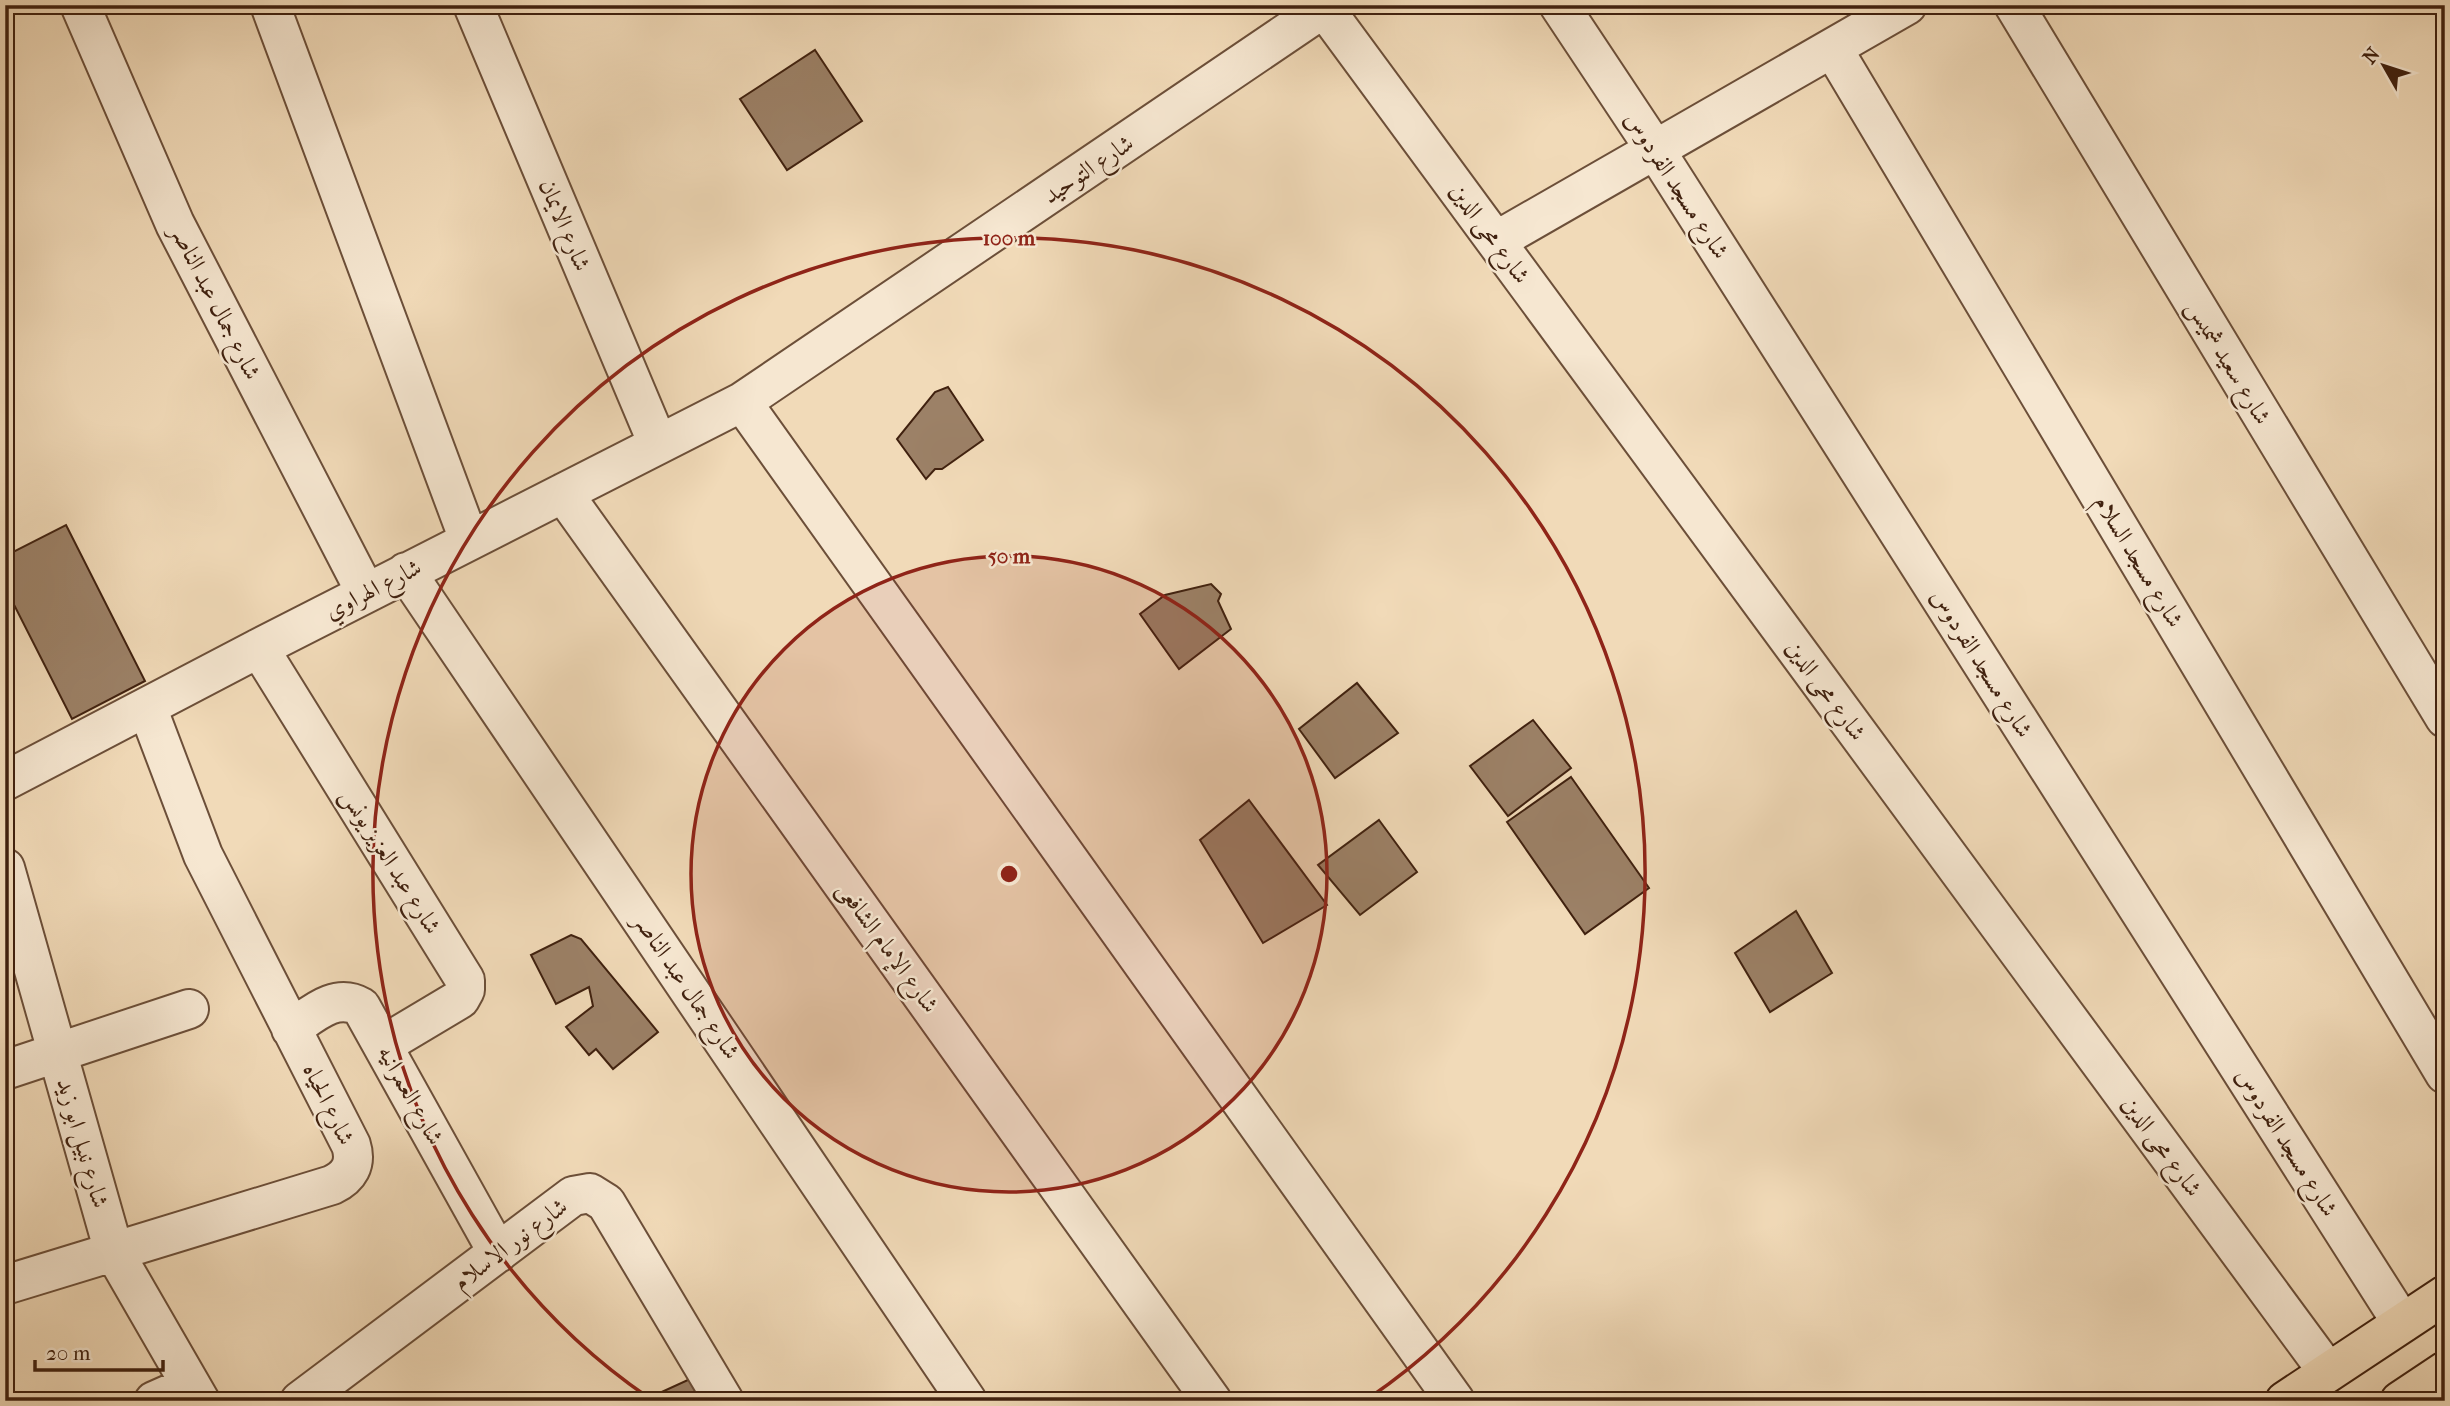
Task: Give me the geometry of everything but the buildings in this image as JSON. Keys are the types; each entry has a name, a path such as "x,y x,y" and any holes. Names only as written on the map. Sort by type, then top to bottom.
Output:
{"highway":[{"path":"2284,1401 2445,1295"},
{"path":"2400,1401 2444,1374"}],"street":[{"name":"شارع جمال عبد الناصر","path":"80,5 175,224 366,593"},
{"path":"270,5 470,540"},
{"name":"شارع الايمان","path":"473,5 658,444"},
{"name":"شارع مسجد الفردوس","path":"1559,5 1656,151 2402,1323"},
{"path":"1496,241 1907,5"},
{"name":"شارع سعيد شميس","path":"2014,5 2445,718"},
{"name":"شارع محى الدين","path":"1326,7 2328,1372"},
{"name":"شارع التوحيد","path":"742,401 1326,7"},
{"name":"شارع مسجد السلام","path":"1833,49 2445,1074"},
{"name":"شارع الهراوي","path":"5,781 742,401"},
{"path":"742,401 1455,1401"},
{"name":"شارع الإمام الشافعى","path":"563,493 1212,1401"},
{"name":"شارع جمال عبد الناصر","path":"406,572 967,1401"},
{"name":"شارع عبد العزيز يونس","path":"259,648 465,980 465,990 460,999 383,1045"},
{"name":"شارع الحياه","path":"5,1285 332,1185 346,1177 353,1161 351,1145 203,855 147,707"},
{"name":"شارع نبيل ابو زيد","path":"5,868 114,1252 195,1393"},
{"name":"شارع العمرانيه","path":"291,1029 334,1002 344,1001 361,1007 498,1253"},
{"path":"5,1070 189,1009"},
{"name":"شارع نور الاسلام","path":"300,1401 573,1196 590,1194 606,1203 724,1401"},
{"path":"154,1401 195,1393"}]}
